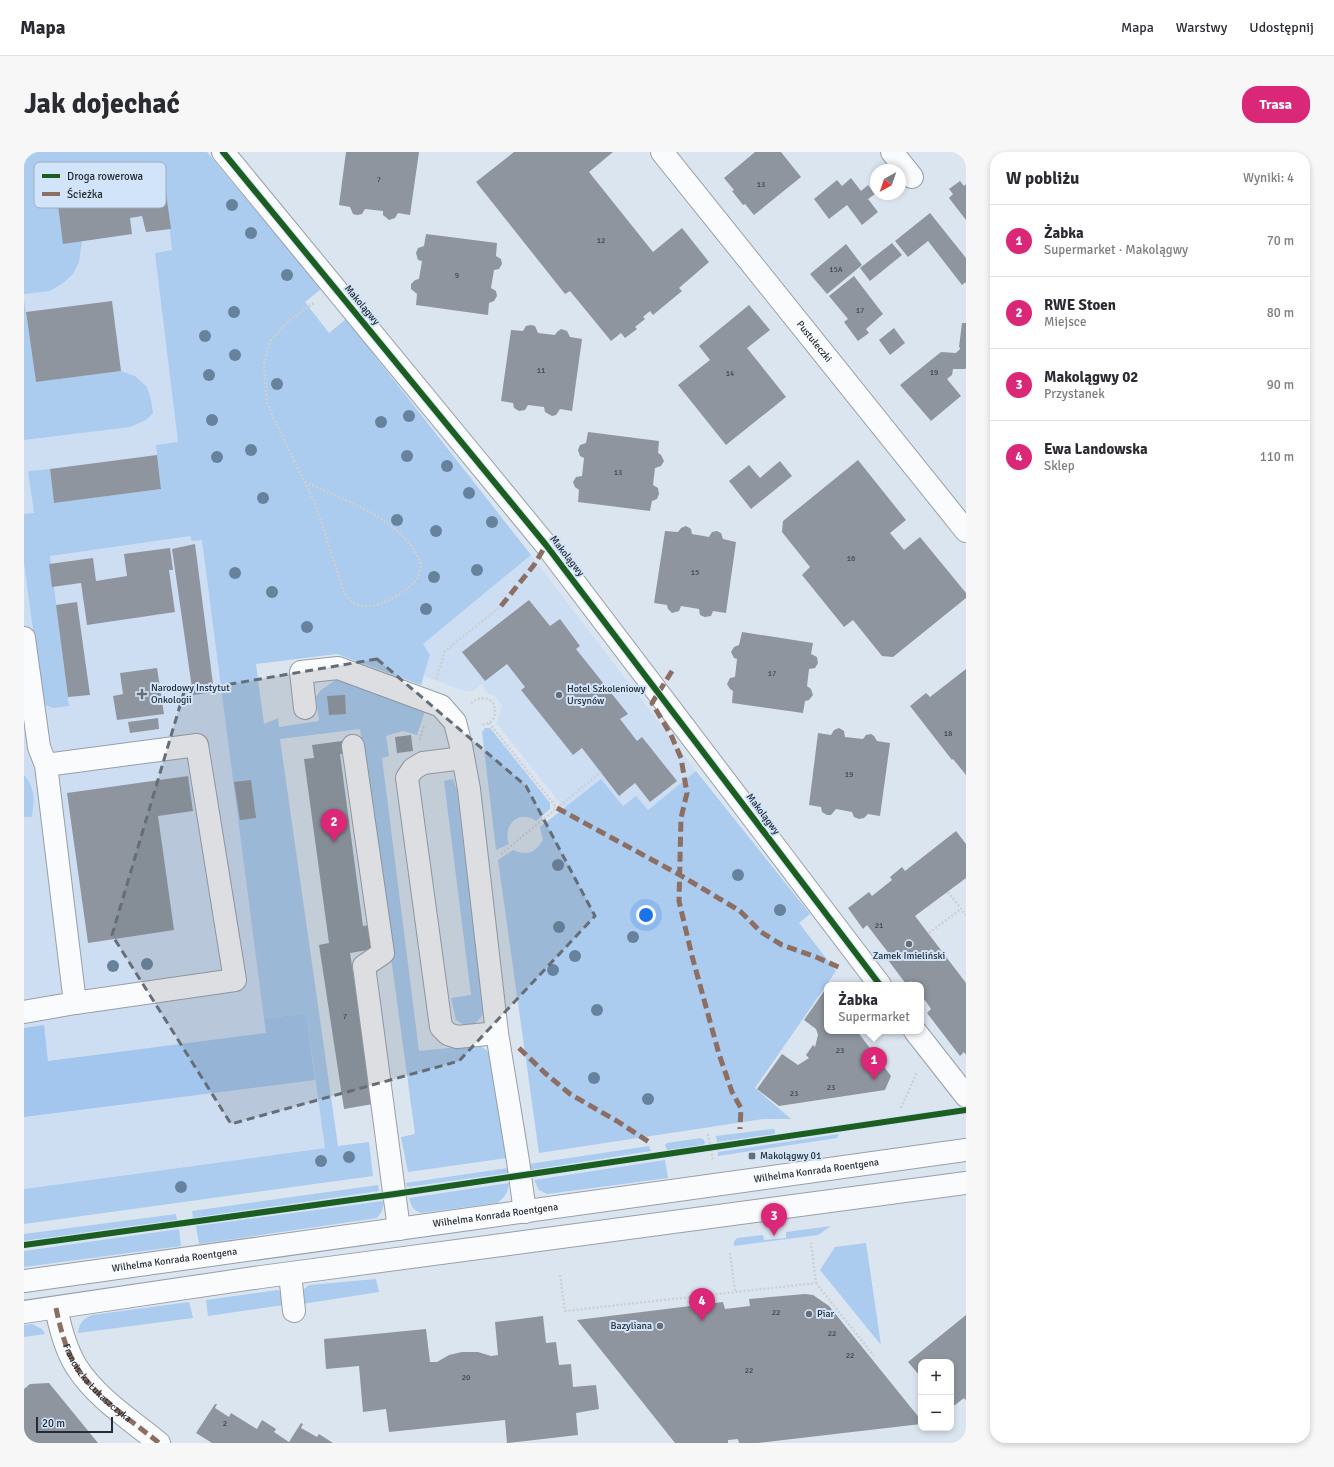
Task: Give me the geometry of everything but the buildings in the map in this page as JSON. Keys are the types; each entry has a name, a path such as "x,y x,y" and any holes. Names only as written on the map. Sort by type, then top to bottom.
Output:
{"street":[{"name":"Makolągwy","path":"223,152 546,545 878,982"},
{"name":"Pustułeczki","path":"662,152 966,531"},
{"path":"892,152 912,177"},
{"path":"24,638 36,754 75,1003"},
{"path":"305,708 301,672 338,668 441,706 455,722 469,789 497,1033 525,1212"},
{"path":"24,1012 75,1003 235,980 197,745 36,754"},
{"path":"353,746 383,953 364,966 399,1229"},
{"path":"463,758 423,763 413,769 408,778 441,1026 448,1034 457,1037 497,1033"},
{"path":"917,1034 966,1096"},
{"name":"Wilhelma Konrada Roentgena","path":"24,1281 966,1150"},
{"path":"24,1312 290,1274 966,1183"},
{"path":"290,1274 294,1311"},
{"name":"Franciszka Łukaszczyka","path":"56,1308 59,1322 70,1354 85,1378 102,1397 160,1443"}],"path":[{"path":"305,482 355,504 377,516 388,523 408,542 422,564 418,578 405,592 379,605 367,606 352,602 344,592 315,503 267,403 264,364 270,341 291,319 334,288"},
{"path":"434,685 445,651 501,606"},
{"path":"470,705 475,699 481,698 492,701 495,706 496,714 489,723 484,725 476,724"},
{"path":"489,723 557,808"},
{"path":"498,855 601,772"},
{"path":"948,892 966,915"},
{"path":"929,933 961,909"},
{"path":"901,1108 918,1068"},
{"path":"708,1134 713,1163"},
{"path":"703,1149 718,1146"},
{"path":"811,1243 816,1284 874,1356"},
{"path":"730,1253 735,1292"},
{"path":"560,1275 565,1311 816,1284"}],"highlighted area":[{"path":"377,659 526,786 595,916 459,1061 231,1124 112,935 184,692"}],"shaded area":[{"name":"Narodowy Instytut Onkologii","path":"24,152 166,152 264,724 325,1148 24,1189"},
{"path":"24,152 207,152 321,289 305,302 329,333 346,319 531,555 423,644 430,655 421,685 337,654 256,664 264,724 278,718 279,727 319,721 316,697 321,690 337,679 425,711 417,735 403,731 386,736 389,756 382,758 419,1051 478,1045 492,1055 507,1158 408,1172 401,1137 415,1134 360,729 280,739 338,1146 369,1142 373,1176 24,1224 24,1189 325,1148 306,1013 264,1019 202,540 192,541 190,536 50,556 69,706 53,708 43,704 24,563 24,514 34,513 28,471 50,469 54,503 161,489 156,445 178,442 155,253 172,250 166,195 166,162 34,162 34,208 68,208 82,241 79,262 73,274 63,283 50,291 24,294"},
{"path":"24,300 36,382 121,371 135,376 147,387 153,413 146,420 130,427 24,440"},
{"path":"531,555 696,771 648,810 623,807 601,779 564,808 497,724 502,705 494,695 488,694 481,684 473,691 464,691 424,676 430,655 423,644"},
{"path":"485,728 490,728 550,803 550,809 536,821 524,817 518,818 514,821 510,825 508,831 507,837 509,844 496,850 482,732"},
{"path":"696,771 810,914 799,923 836,971 828,982 824,982 824,988 755,1088 791,1119 763,1119 539,1153 498,860 513,850 527,853 537,848 543,840 540,827 601,779 623,806 636,796 648,810"},
{"path":"24,775 31,785 34,800 32,817 24,817"},
{"path":"453,779 457,791 484,1012 475,1023 469,1025 456,1020 451,998 471,995 444,781"},
{"path":"306,1013 315,1080 24,1117 24,1028 44,1025 48,1061 266,1033 264,1019"},
{"path":"775,1130 775,1134 717,1142 716,1136"},
{"path":"839,1134 837,1138 718,1156 718,1152"},
{"path":"701,1138 705,1143 703,1145 668,1152 665,1145 667,1143"},
{"path":"649,1146 651,1151 531,1170 529,1164"},
{"path":"665,1160 668,1178 547,1194 539,1190 534,1180"},
{"path":"508,1168 509,1173 407,1187 406,1183"},
{"path":"509,1183 506,1194 497,1203 421,1213 416,1211 409,1198"},
{"path":"378,1185 379,1191 193,1218 192,1211"},
{"path":"383,1201 382,1210 377,1218 199,1244 196,1226"},
{"path":"176,1214 177,1220 24,1241 24,1234"},
{"path":"831,1226 818,1235 734,1246 734,1242 737,1238 763,1235 764,1240 786,1238 786,1232"},
{"path":"179,1229 181,1246 24,1267 24,1251"},
{"path":"866,1243 881,1345 820,1270 835,1247"},
{"path":"376,1279 379,1292 302,1304 303,1290 309,1285"},
{"path":"278,1290 283,1294 284,1305 208,1316 206,1300"},
{"path":"189,1302 193,1318 78,1333 82,1322 92,1315"},
{"path":"32,1324 42,1329 45,1334 24,1337 24,1325"}],"marked path":[{"path":"501,606 534,565 546,545"},
{"path":"672,671 652,703 671,735 681,758 687,793 681,818 679,901 692,956 719,1054 732,1092 741,1108 740,1129"},
{"path":"557,808 680,875 740,911 761,932 782,945 816,957 843,969"},
{"path":"519,1048 570,1094 617,1121 649,1142"},
{"path":"56,1308 66,1345 76,1366 84,1378 114,1408 159,1443"}],"cycle path":[{"path":"223,152 546,545 878,982"},
{"path":"24,1245 395,1194 966,1110"}],"place":[{"name":"Narodowy Instytut Onkologii","path":"142,694"},
{"name":"Hotel Szkoleniowy Ursynów","path":"559,695"},
{"name":"RWE Stoen","path":"334,842"},
{"name":"Zamek Imieliński","path":"909,944"},
{"name":"Żabka","path":"874,1080"},
{"name":"Makolągwy 01","path":"752,1156"},
{"name":"Makolągwy 02","path":"774,1236"},
{"name":"Piar","path":"809,1314"},
{"name":"Ewa Landowska","path":"702,1321"},
{"name":"Bazyliana","path":"660,1326"}]}
